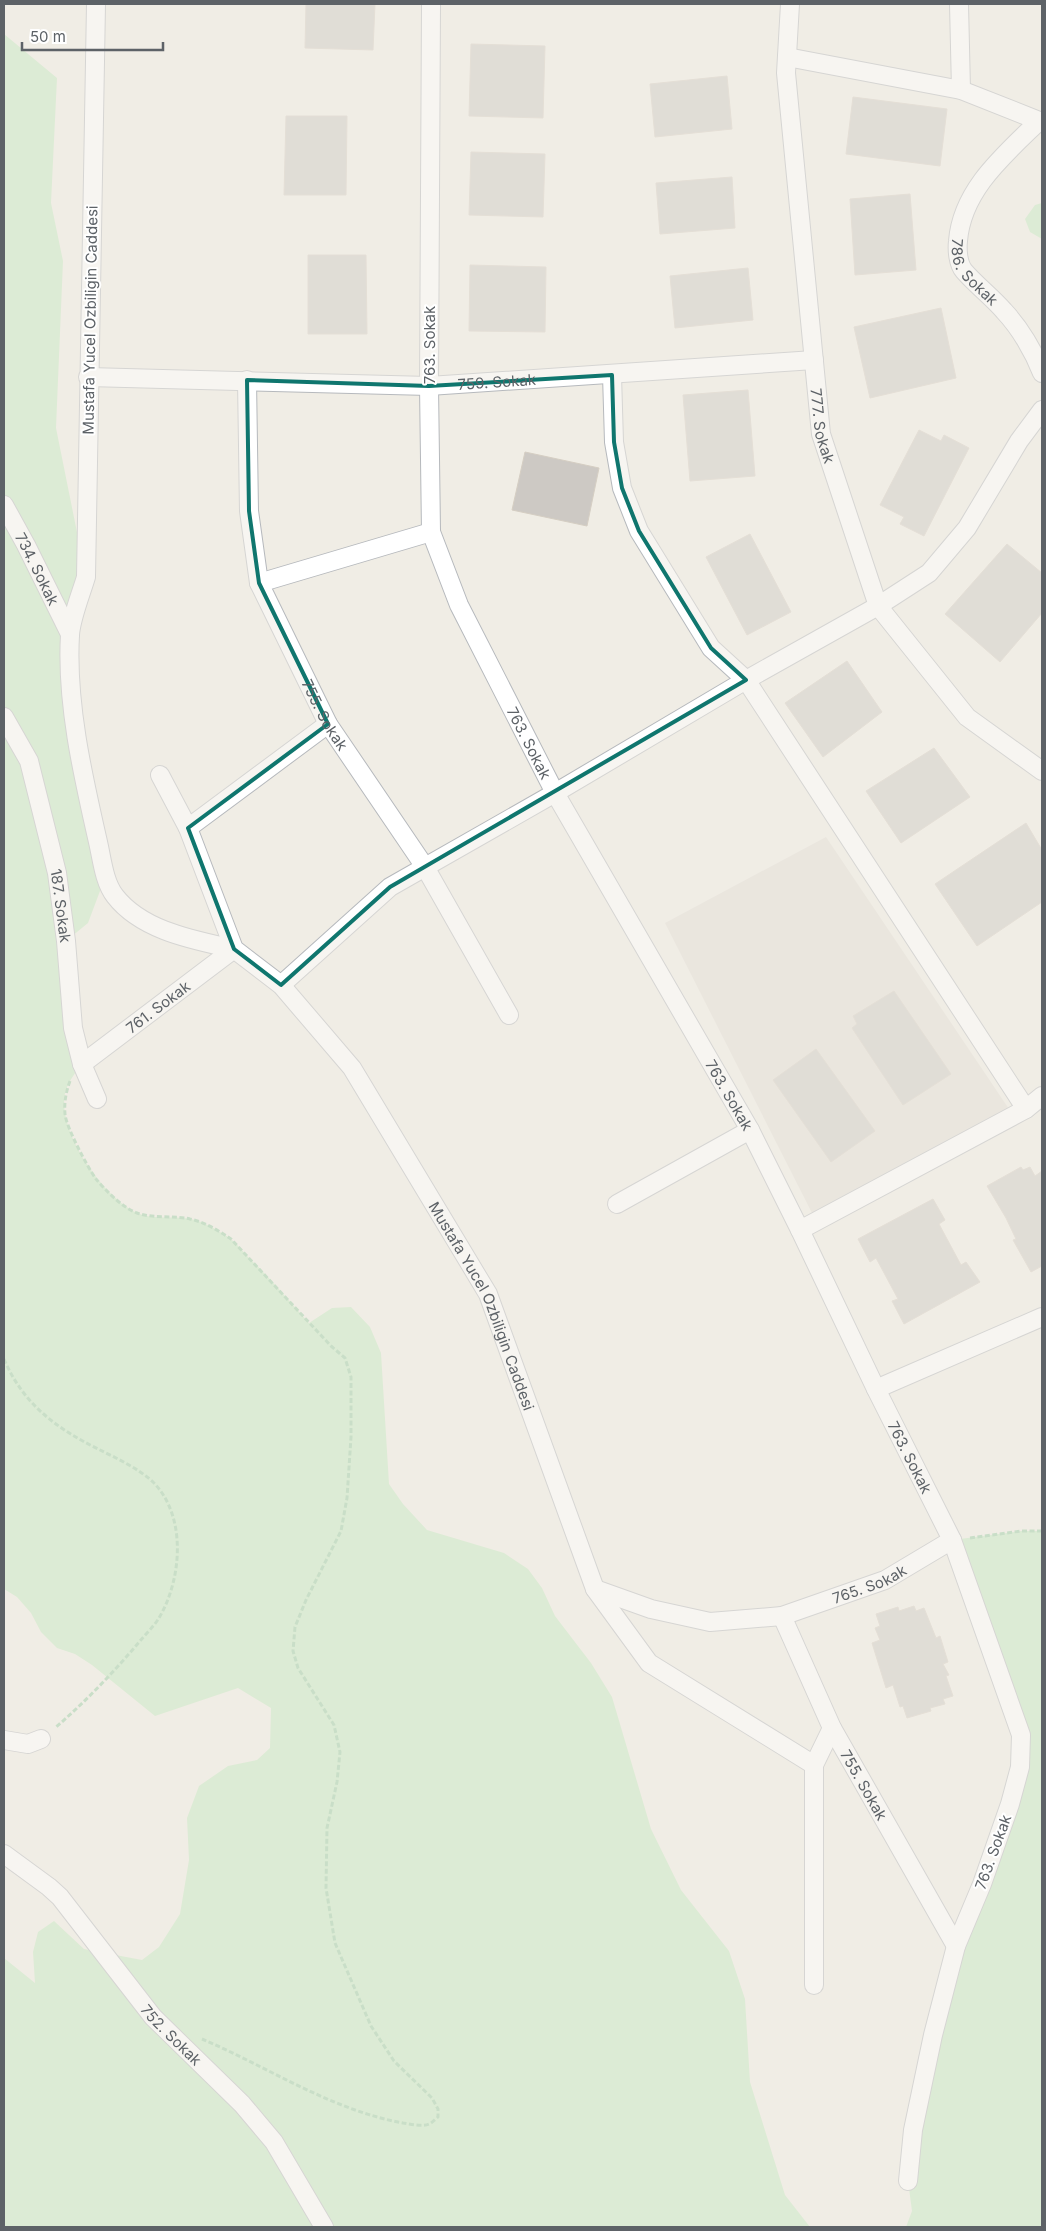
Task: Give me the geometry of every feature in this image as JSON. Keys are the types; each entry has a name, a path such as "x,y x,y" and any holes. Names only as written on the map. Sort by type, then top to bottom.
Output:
{"street":[{"name":"Mustafa Yucel Ozbiligin Caddesi","path":"70,634 86,577 96,4"},
{"name":"763. Sokak","path":"431,4 429,386 432,532 459,605 555,793 750,1130 952,1540 1021,1735 1020,1767 1010,1804 982,1884 956,1946 932,2035 913,2130 908,2181"},
{"name":"777. Sokak","path":"790,4 786,73 821,434 878,606 967,717 1042,771"},
{"path":"959,4 960,90"},
{"path":"787,57 960,90 1040,121"},
{"name":"786. Sokak","path":"1040,121 990,169 971,198 959,225 957,250 962,269 1006,313 1022,335 1042,371"},
{"name":"759. Sokak","path":"88,377 429,386 814,360"},
{"path":"612,375 614,442 622,488 639,531 711,648 730,668 746,680 1026,1109"},
{"name":"755. Sokak","path":"247,380 248,511 259,582 328,724 425,867 509,1015"},
{"path":"281,986 390,887 555,793 746,680 878,606 929,573 967,528 1019,441 1042,410"},
{"path":"4,530 6,509"},
{"name":"734. Sokak","path":"6,509 70,634"},
{"path":"259,582 432,532"},
{"path":"70,634 72,698 86,793 106,875 114,895 131,912 157,926 187,938 234,949"},
{"name":"187. Sokak","path":"4,717 29,761 57,873 66,941 73,1028 82,1064 97,1100"},
{"path":"188,828 328,724"},
{"path":"160,775 188,828 234,949"},
{"name":"Mustafa Yucel Ozbiligin Caddesi","path":"234,949 281,986 352,1068 488,1294 595,1589 650,1663 814,1765"},
{"name":"761. Sokak","path":"82,1064 234,949"},
{"path":"800,1230 1026,1109 1042,1096"},
{"path":"617,1204 750,1130"},
{"path":"876,1389 1042,1317"},
{"name":"765. Sokak","path":"595,1589 651,1608 710,1622 782,1616 884,1580 952,1540"},
{"name":"755. Sokak","path":"782,1616 832,1728 956,1946"},
{"path":"814,1985 814,1765 832,1728"},
{"path":"4,1740 28,1744 41,1739"},
{"name":"752. Sokak","path":"4,1854 49,1886 60,1897 153,2017 242,2104 274,2142 324,2227"}],"path":[{"path":"82,1064 71,1077 65,1094 64,1116 76,1144 96,1179 118,1200 136,1213 192,1219 212,1227 231,1239 331,1346 345,1358 351,1377 351,1437 347,1498 341,1532 306,1600 296,1627 292,1651 298,1668 334,1725 340,1752 336,1782 326,1828 326,1888 335,1943 371,2026 394,2061 432,2098 438,2109 438,2117 430,2124 420,2126 392,2121 362,2112 303,2088 195,2036"},
{"path":"4,1360 10,1374 28,1400 50,1420 83,1441 122,1461 153,1482 168,1503 178,1538 173,1585 159,1618 129,1654 74,1711 41,1739"},
{"path":"952,1540 1022,1531 1042,1531"}],"highlighted area":[{"path":"612,375 614,442 622,488 639,531 711,648 746,680 390,887 281,985 234,949 188,828 328,724 259,583 249,511 247,380 429,386"}],"shaded area":[{"path":"826,837 1009,1109 813,1215 665,923"}],"green space":[{"path":"4,34 57,78 51,203 63,261 56,428 86,577 70,634 106,875 88,923 66,941 82,1064 74,1074 65,1093 64,1108 68,1125 75,1143 96,1177 122,1204 142,1215 184,1218 211,1226 237,1245 309,1323 332,1308 351,1307 370,1327 381,1353 389,1484 403,1504 427,1530 504,1553 528,1569 542,1588 555,1616 591,1663 612,1697 651,1829 681,1890 729,1951 745,1999 750,2082 785,2195 810,2227 4,2227 4,1958 35,1983 33,1952 38,1932 54,1921 84,1949 142,1960 159,1947 180,1914 189,1860 187,1818 199,1786 228,1766 257,1760 270,1748 271,1708 238,1688 155,1716 92,1665 75,1654 57,1648 41,1632 31,1613 17,1597 4,1589"},
{"path":"1042,203 1042,239 1030,232 1025,219 1035,205"},
{"path":"1021,1531 1042,1531 1042,2227 906,2227 912,2211 908,2181 913,2130 1021,1735 952,1540"}],"building":[{"path":"306,4 375,4 373,50 305,48"},
{"path":"471,44 545,46 543,118 469,116"},
{"path":"727,76 732,129 655,137 650,84"},
{"path":"853,97 947,109 940,166 846,154"},
{"path":"286,116 347,116 346,195 284,195"},
{"path":"471,152 545,154 543,217 469,215"},
{"path":"732,177 735,228 660,234 656,183"},
{"path":"910,194 916,270 855,275 850,199"},
{"path":"308,255 366,255 367,334 308,334"},
{"path":"470,265 546,267 545,332 469,331"},
{"path":"748,268 753,320 675,328 670,276"},
{"path":"941,308 956,378 870,398 854,327"},
{"path":"748,390 755,476 690,481 683,395"},
{"path":"919,430 941,441 944,435 969,448 924,536 900,524 904,517 880,505"},
{"path":"525,452 599,468 587,526 512,510"},
{"path":"750,534 791,612 747,635 706,557"},
{"path":"1007,544 1042,573 1042,613 1000,662 945,614"},
{"path":"847,661 882,712 823,757 785,703"},
{"path":"934,748 970,797 901,843 866,791"},
{"path":"1026,823 1042,850 1042,902 977,946 935,884"},
{"path":"894,991 951,1074 903,1105 852,1028 857,1024 853,1016"},
{"path":"816,1049 875,1131 831,1162 773,1080"},
{"path":"1021,1167 1023,1170 1030,1167 1035,1176 1042,1171 1042,1266 1031,1272 1013,1240 1016,1239 1006,1218 987,1186"},
{"path":"933,1199 945,1220 939,1224 961,1265 966,1262 980,1282 904,1324 892,1301 898,1299 876,1258 870,1262 858,1239"},
{"path":"914,1606 916,1611 924,1608 936,1638 940,1636 948,1662 943,1664 949,1675 946,1676 953,1696 943,1699 945,1704 930,1708 931,1711 907,1718 903,1706 900,1707 893,1685 886,1688 872,1643 880,1640 875,1628 880,1626 876,1614 898,1607 899,1611"}]}
